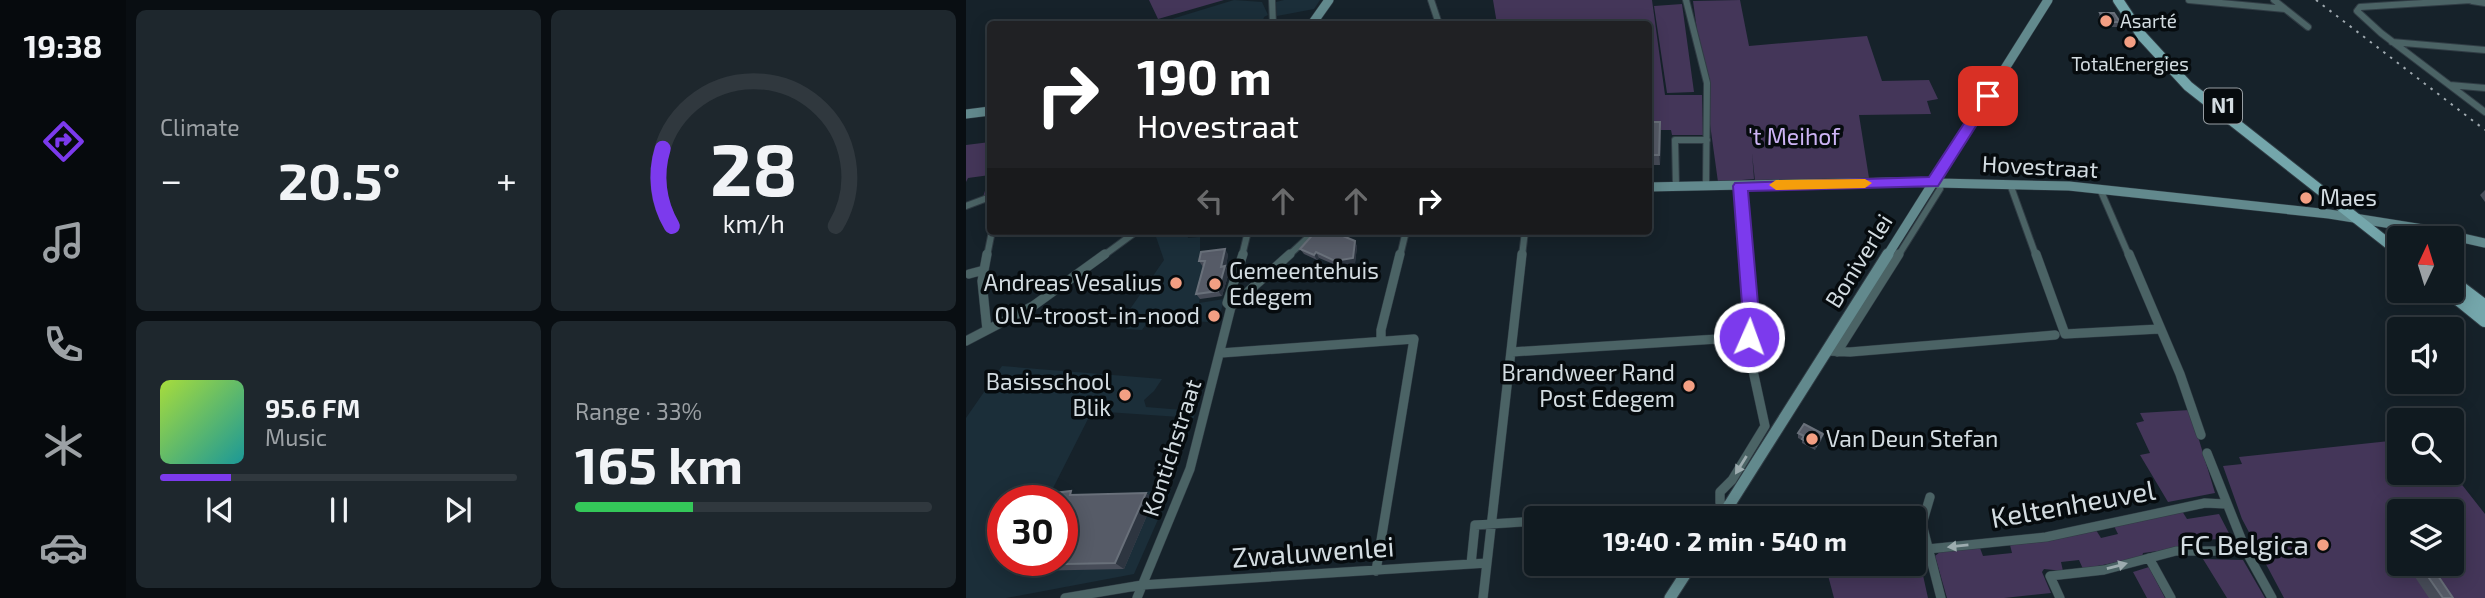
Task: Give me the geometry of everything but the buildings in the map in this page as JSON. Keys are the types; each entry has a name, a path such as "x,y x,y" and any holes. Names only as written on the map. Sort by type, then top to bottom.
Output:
{"main road":[{"name":"N1","path":"2118,0 2150,46 2188,86 2358,217 2387,235"},
{"name":"N1","path":"2128,0 2154,39 2189,77 2387,242"},
{"path":"2464,291 2485,307"},
{"path":"2464,303 2485,320"}],"street":[{"path":"1272,0 1273,21"},
{"path":"1314,21 1329,0"},
{"path":"1431,0 1438,21"},
{"path":"1686,0 1707,83 1706,186"},
{"name":"Boniverlei","path":"1730,506 1833,351 2049,0"},
{"path":"2189,0 2285,9"},
{"path":"2274,0 2308,27"},
{"path":"2485,3 2471,1 2360,7 2357,11 2392,42 2485,112"},
{"path":"2392,42 2485,50"},
{"path":"2450,85 2485,88"},
{"path":"966,114 987,111"},
{"path":"1676,186 1675,140 1707,140"},
{"path":"2010,184 2060,334"},
{"name":"Hovestraat","path":"1652,187 2010,184 2100,189 2358,217 2424,227 2485,243"},
{"path":"1512,352 1749,337 1750,304 1740,186"},
{"path":"2100,189 2161,327 2159,329 2180,374 2201,435"},
{"path":"966,206 987,198"},
{"path":"987,330 982,281 991,235"},
{"path":"966,341 1040,301 1131,235"},
{"name":"Kontichstraat","path":"1137,598 1190,469 1221,353 1231,306 1227,303 1239,271 1247,235"},
{"path":"1231,306 1311,235"},
{"path":"1381,341 1381,330 1405,235"},
{"path":"1483,598 1525,235"},
{"path":"969,274 984,270"},
{"path":"1833,351 2159,329"},
{"path":"1221,353 1413,339 1376,571"},
{"path":"1752,366 1765,426 1779,430"},
{"name":"Boniverlei","path":"1722,506 1720,492 1732,480 1765,426"},
{"path":"2207,453 2246,551 2272,598"},
{"path":"1926,506 1930,497"},
{"name":"Keltenheuvel","path":"1928,549 2046,537 2205,503 2227,504"},
{"path":"1471,564 1475,525 1524,522"},
{"path":"1926,544 1941,598"},
{"path":"2060,598 2050,576 2104,570 2176,551 2246,551"},
{"path":"2149,558 2171,598"},
{"name":"Zwaluwenlei","path":"1065,598 1142,585 1487,563"},
{"path":"1670,598 1684,576"}],"shaded area":[{"path":"1234,0 1262,2 1268,15 1263,21 1165,21"},
{"path":"1320,0 1314,9 1277,16 1276,2"},
{"name":"Andreas Vesalius","path":"1155,235 1200,237 1200,254 1206,254 1199,303 1224,299 1218,323 1151,317 1142,330 1126,329 1136,313 1128,312 1164,260"},
{"path":"1002,366 1162,379 1144,400 1146,407 1195,411 1194,418 1092,411 1055,485 987,485 987,576 1078,576 1078,496 1171,490 1134,574 1006,598 966,598 966,418"}],"green space":[{"path":"1149,0 1224,0 1158,19"},
{"path":"1493,0 1652,0 1665,95 1702,95 1703,135 1672,135 1671,130 1652,130 1652,21 1496,21"},
{"name":"'t Meihof","path":"1740,0 1749,46 1867,36 1882,81 1929,80 1938,99 1927,101 1931,114 1859,115 1869,178 1755,181 1752,153 1754,179 1718,182 1693,1"},
{"path":"1682,4 1694,92 1667,93 1654,6"},
{"path":"987,142 987,175 968,178 966,182 966,145"},
{"path":"2190,410 2215,493 2168,502 2140,455 2150,453 2136,423 2144,421 2140,413"},
{"path":"2387,441 2387,485 2462,485 2485,514 2485,598 2284,598 2242,519 2223,466 2242,464 2239,457"},
{"path":"2182,511 2187,519 2219,514 2232,539 2178,540 2180,548 2143,553 2142,557 2083,569 2079,560 2061,562 2063,571 2044,569 2042,572 2051,593 2004,598 1947,598 1935,556 1940,552 1980,548 1983,556 2012,553 2010,545 2096,530 2101,538 2118,534 2114,526"},
{"path":"2203,559 2243,560 2265,598 2227,598"},
{"path":"2149,567 2165,598 2147,598 2133,572"},
{"path":"1828,576 1923,576 1928,598 1834,598"}],"railway":[{"path":"2316,0 2485,130"}],"slow traffic":[{"path":"1776,185 1865,183"}],"place":[{"name":"Asarté","path":"2106,21"},
{"name":"TotalEnergies","path":"2130,42"},
{"name":"Maes","path":"2306,198"},
{"name":"Andreas Vesalius","path":"1176,283"},
{"name":"Gemeentehuis Edegem","path":"1215,284"},
{"name":"OLV-troost-in-nood","path":"1214,316"},
{"name":"Brandweer Rand Post Edegem","path":"1689,386"},
{"name":"Basisschool Blik","path":"1125,395"},
{"name":"Van Deun Stefan","path":"1812,439"},
{"name":"FC Belgica","path":"2323,545"}],"route":[{"path":"1749,337 1750,304 1740,186 1933,182 1988,96"}]}
